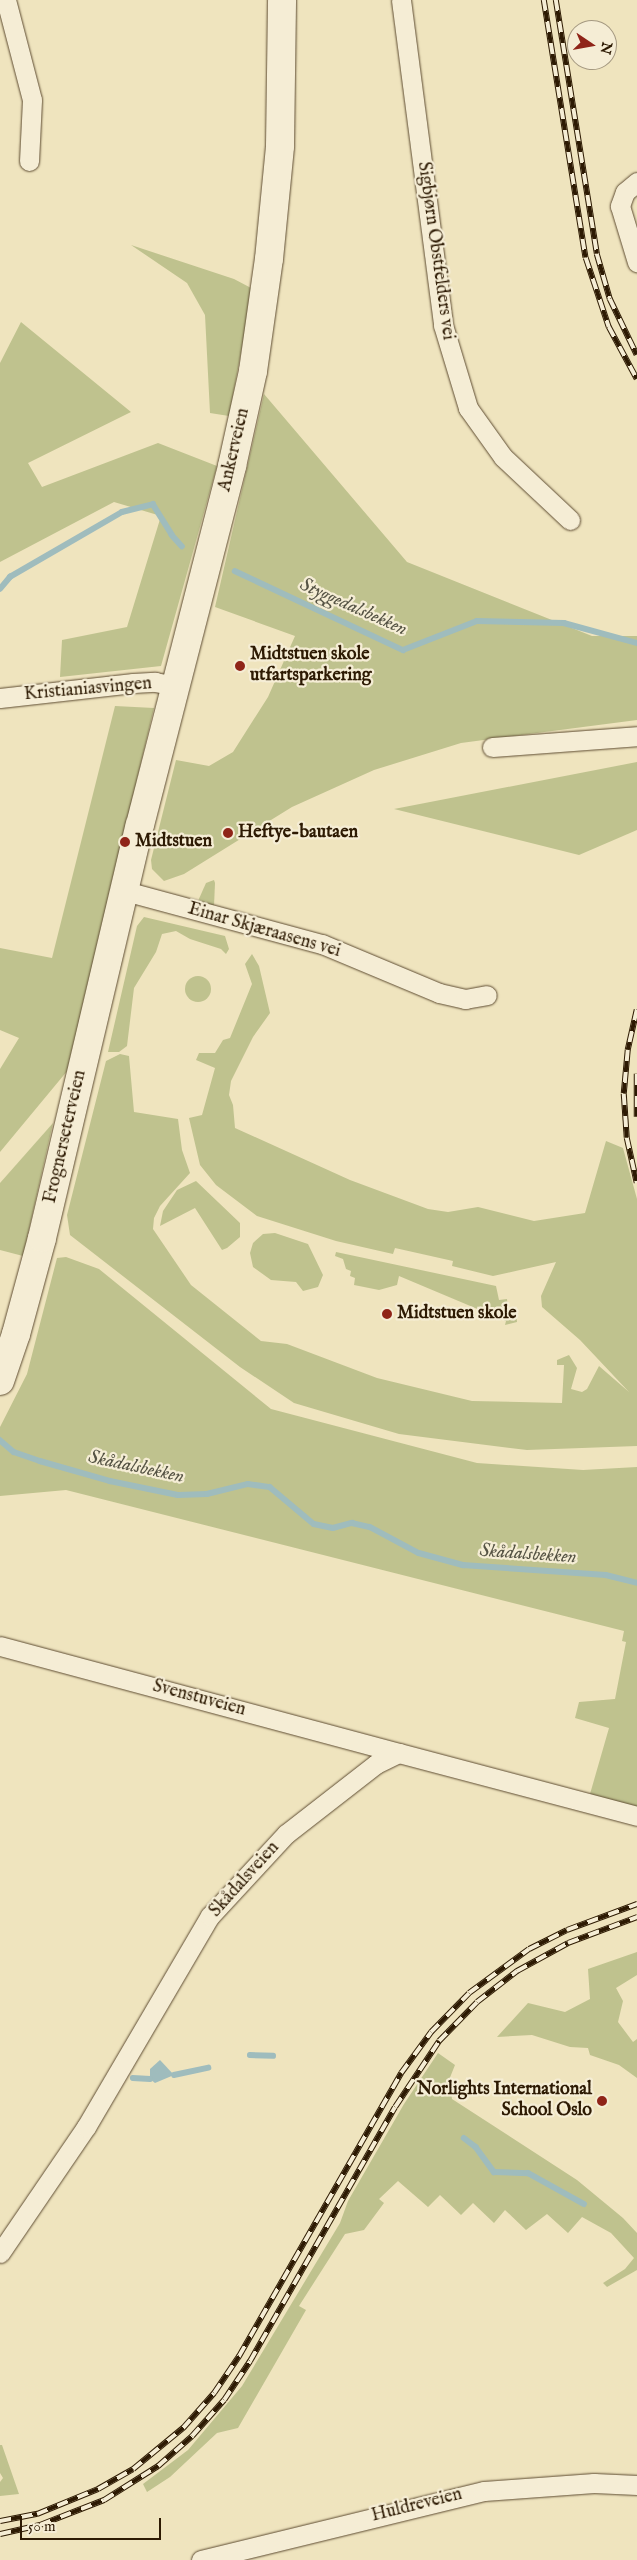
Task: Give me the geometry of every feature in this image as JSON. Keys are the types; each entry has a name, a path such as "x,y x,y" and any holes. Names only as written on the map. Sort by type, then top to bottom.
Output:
{"main road":[{"name":"Ankerveien","path":"125,891 239,439 259,333 280,146 282,0"},
{"name":"Frognerseterveien","path":"0,1381 16,1334 42,1238 125,891"}],"street":[{"path":"6,0 32,100 29,161"},
{"name":"Sigbjørn Obstfelders vei","path":"401,0 443,325 468,408 503,457 570,520"},
{"path":"637,182 625,192 620,206 637,262"},
{"name":"Kristianiasvingen","path":"0,698 133,683 156,682 176,686"},
{"path":"492,747 637,736"},
{"name":"Einar Skjæraasens vei","path":"125,891 322,944 439,993 465,999 487,996"},
{"name":"Svenstuveien","path":"0,1646 398,1753"},
{"path":"398,1753 637,1816"},
{"name":"Skådalsveien","path":"0,2253 86,2127 210,1916 286,1834 359,1776 398,1753"},
{"name":"Huldreveien","path":"201,2560 236,2556 484,2491 594,2483 637,2485"}],"green space":[{"path":"131,245 234,279 253,289 229,416 210,413 205,315 187,283"},
{"path":"21,322 131,412 28,463 42,487 158,443 217,466 161,666 60,677 62,640 127,627 161,516 114,502 0,562 0,363"},
{"path":"264,394 407,562 592,636 637,636 637,720 461,743 374,770 292,807 184,874 164,881 152,869 151,860 176,760 209,766 233,752 268,697 295,636 215,607"},
{"path":"115,706 154,708 68,1070 0,1152 0,1069 19,1038 0,1030 0,948 52,958"},
{"path":"637,762 637,830 579,855 394,809"},
{"path":"214,880 214,906 198,901 206,883"},
{"path":"144,917 225,936 229,949 226,954 221,949 190,939 176,931 162,934 156,952 134,988 127,1046 119,1052 108,1052 137,926"},
{"path":"252,954 259,966 270,1013 253,1037 231,1081 229,1095 233,1105 235,1128 350,1180 428,1209 448,1212 478,1207 534,1221 585,1213 606,1141 623,1148 637,1199 637,1446 527,1450 399,1434 294,1403 240,1367 70,1235 67,1215 106,1061 120,1054 129,1056 134,1112 178,1119 182,1150 190,1173 160,1206 154,1218 153,1229 191,1285 261,1341 287,1344 377,1378 472,1401 562,1403 564,1365 557,1365 557,1360 569,1355 577,1368 571,1389 582,1392 587,1389 599,1366 629,1392 580,1340 542,1307 541,1296 556,1262 493,1276 452,1266 453,1261 395,1248 393,1254 336,1241 257,1216 216,1185 200,1165 189,1118 202,1115 215,1068 196,1060 199,1053 215,1053 223,1040 230,1038 252,984 245,964"},
{"path":"198,976 207,980 211,989 207,998 198,1002 189,998 185,989 189,980"},
{"path":"53,1123 23,1256 0,1250 0,1183"},
{"path":"196,1181 240,1223 240,1237 227,1248 222,1250 195,1208 160,1226 163,1211 177,1190"},
{"path":"275,1233 308,1244 323,1275 318,1287 303,1291 296,1282 271,1280 253,1267 250,1253 253,1243 263,1234"},
{"path":"336,1252 496,1286 499,1300 507,1299 508,1310 516,1309 517,1322 505,1325 506,1321 399,1276 397,1285 379,1290 354,1285 355,1278 350,1276 351,1271 346,1269 343,1259 335,1256"},
{"path":"66,1257 99,1269 271,1409 477,1463 583,1470 637,1467 637,1808 590,1794 609,1728 575,1718 579,1702 615,1699 626,1642 622,1641 624,1631 66,1490 0,1496 0,1427 27,1374 57,1258"},
{"path":"637,1952 637,1975 616,1988 623,2001 618,2022 633,2042 637,2039 637,2078 619,2065 590,2055 588,2048 570,2047 532,2035 497,2037 528,2003 565,2012 590,1999 588,1969"},
{"path":"438,2053 455,2065 449,2080 452,2099 577,2180 623,2218 637,2233 637,2270 607,2287 603,2283 625,2269 634,2258 611,2233 582,2217 568,2233 547,2214 526,2230 505,2210 494,2223 473,2203 461,2215 440,2195 428,2207 398,2181 379,2199 384,2203 364,2230 345,2234 299,2306 306,2310 238,2428 217,2433 170,2477 147,2492 143,2484 188,2450 242,2386 340,2223 348,2201 404,2104"},
{"path":"0,2445 2,2445 19,2494 0,2496 0,2482 3,2478 0,2473"}],"water":[{"path":"160,2060 174,2075 155,2083 150,2079 150,2069"}],"waterway":[{"name":"Styggedalsbekken","path":"0,589 10,577 122,512 153,504 172,535 182,546"},
{"name":"Styggedalsbekken","path":"235,571 403,650 477,621 564,623 637,643"},
{"name":"Skådalsbekken","path":"0,1440 14,1452 40,1461 110,1481 178,1495 207,1494 248,1484 270,1487 314,1524 333,1528 352,1523 370,1527 419,1553 463,1565 606,1575 637,1583"},
{"path":"250,2055 273,2056"},
{"path":"174,2075 208,2068"},
{"path":"133,2078 150,2079"},
{"path":"464,2138 476,2147 494,2172 528,2173 584,2204"}],"railway":[{"path":"544,0 586,258 609,327 637,379"},
{"path":"556,0 597,254 610,299 637,355"},
{"path":"637,1010 628,1050 624,1094 627,1138 637,1183"},
{"path":"637,1074 637,1117"},
{"path":"0,2521 37,2514 98,2489 133,2469 183,2428 214,2393 239,2356 401,2073 431,2032 469,1993 529,1949 567,1930 637,1904"},
{"path":"0,2534 40,2525 104,2500 158,2466 192,2436 224,2400 250,2361 395,2107 439,2041 477,2002 517,1971 568,1943 637,1917"}],"place":[{"name":"Midtstuen skole utfartsparkering","path":"240,666"},
{"name":"Heftye-bautaen","path":"228,833"},
{"name":"Midtstuen","path":"125,842"},
{"name":"Midtstuen skole","path":"387,1314"},
{"name":"Norlights International School Oslo","path":"602,2101"}]}
